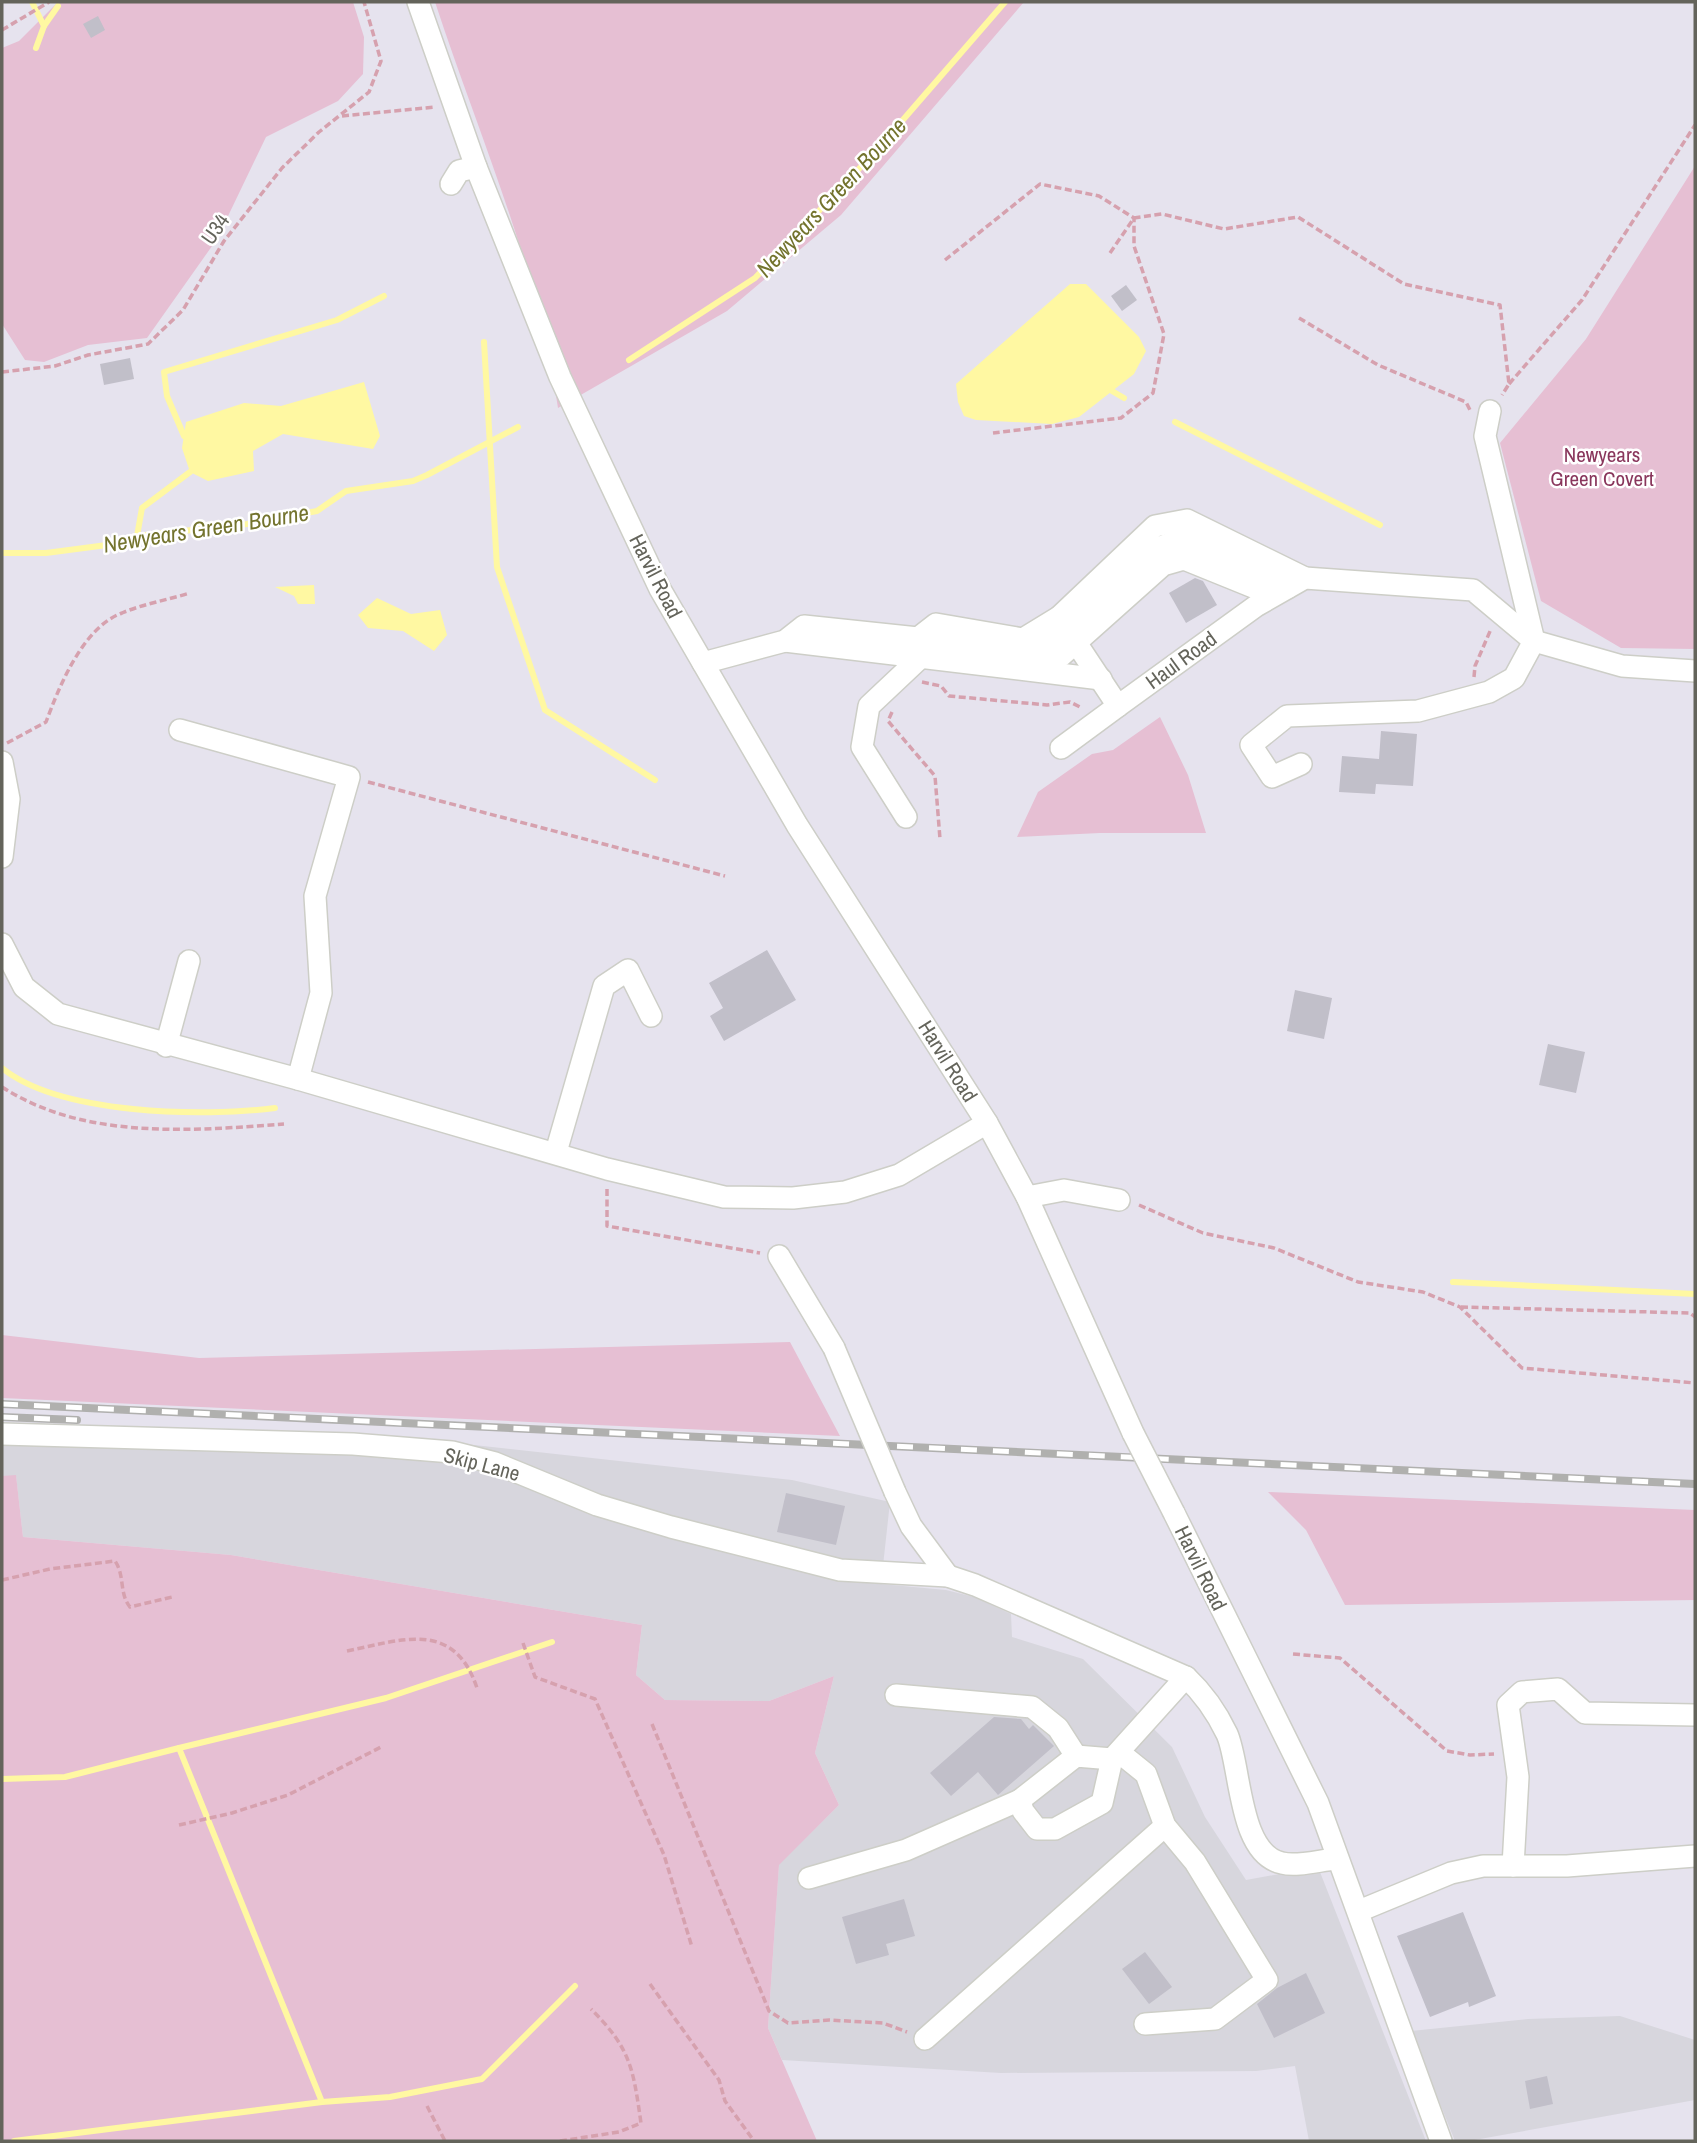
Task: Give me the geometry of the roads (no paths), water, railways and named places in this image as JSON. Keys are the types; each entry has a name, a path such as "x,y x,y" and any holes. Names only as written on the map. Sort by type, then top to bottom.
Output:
{"street":[{"name":"Harvil Road","path":"421,3 476,167 581,426 660,589 832,880 987,1124 1027,1197 1133,1433 1318,1803 1336,1859 1359,1911 1441,2141"},
{"path":"452,184 459,171 476,167"},
{"path":"1301,764 1272,777 1251,745 1287,716 1418,711 1489,692 1514,678 1534,641 1485,436 1490,411"},
{"path":"906,817 862,747 869,706 936,624 1023,639 1068,630 1155,526 1188,520 1289,587"},
{"path":"919,648 1026,656 1163,565 1184,559 1289,587 1473,590 1534,641 1622,666 1695,671"},
{"name":"Haul Road","path":"1061,748 1289,587"},
{"path":"703,663 785,641 804,626 1101,679"},
{"path":"1068,630 1118,706"},
{"path":"180,730 349,777 315,895 321,993 298,1079"},
{"path":"2,762 9,799 2,857"},
{"path":"2,944 24,987 58,1014 166,1046 298,1079 607,1169 724,1197 793,1198 845,1192 899,1175 987,1124"},
{"path":"166,1046 189,961"},
{"path":"556,1152 604,986 628,970 651,1016"},
{"path":"1027,1197 1064,1190 1085,1191 1119,1200"},
{"path":"779,1256 834,1348 895,1492 922,1542 948,1576"},
{"name":"Skip Lane","path":"2,1434 353,1444 452,1452 495,1463 597,1505 788,1557 840,1570 948,1576 975,1585 1186,1677"},
{"path":"1020,1800 1023,1811 1037,1829 1055,1829 1102,1802 1116,1756 1186,1677 1202,1692 1228,1736 1240,1796 1257,1847 1282,1863 1336,1859"},
{"path":"1513,1866 1518,1777 1508,1705 1522,1692 1558,1689 1585,1713 1695,1715"},
{"path":"896,1695 1032,1707 1058,1728 1076,1756"},
{"path":"809,1878 906,1850 1020,1800 1076,1756 1116,1756 1146,1774 1165,1826 1195,1862 1267,1980 1215,2019 1145,2025"},
{"path":"925,2039 1165,1826"},
{"path":"1359,1911 1451,1873 1483,1866 1567,1866 1695,1856"}],"waterway":[{"path":"32,2 44,26"},
{"name":"Newyears Green Bourne","path":"629,360 755,278 876,151 1005,2"},
{"path":"36,48 44,26 58,6"},
{"path":"184,436 167,396 164,372 337,320 384,296"},
{"path":"484,342 497,567 545,710 655,780"},
{"path":"1112,391 1124,398"},
{"path":"1175,422 1380,525"},
{"name":"Newyears Green Bourne","path":"2,553 46,553 107,545 137,536 247,524 317,511 346,491 413,481 518,427"},
{"path":"137,536 142,508 190,472"},
{"path":"2,1068 27,1084 95,1104 172,1112 275,1108"},
{"path":"1453,1282 1695,1294"},
{"path":"179,1748 386,1698 552,1642"},
{"path":"2,1779 65,1777 179,1748 322,2102 14,2141"},
{"path":"322,2102 390,2097 482,2079 575,1986"}],"railway":[{"path":"2,1404 1695,1484"},
{"path":"2,1417 77,1420"}],"park label":[{"name":"Newyears Green Covert","path":"1602,466"}]}
